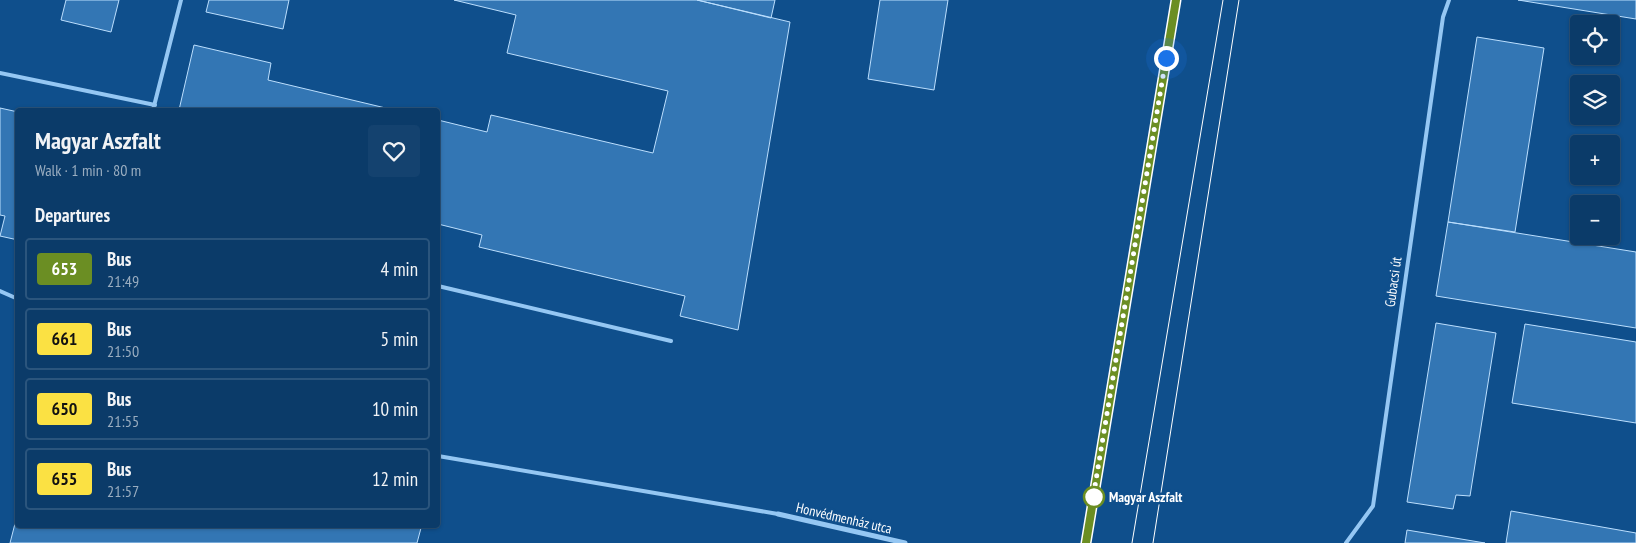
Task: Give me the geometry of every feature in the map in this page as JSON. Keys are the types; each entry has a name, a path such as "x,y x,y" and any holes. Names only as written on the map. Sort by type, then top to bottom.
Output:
{"street":[{"path":"1086,543 1176,0"},
{"name":"Honvédmenház utca","path":"778,514 905,543"}],"lane":[{"path":"154,108 181,0"},
{"name":"Gubacsi út","path":"1346,543 1373,506 1443,17 1449,0"},
{"path":"0,73 155,104"},
{"path":"440,286 671,341"},
{"path":"0,291 15,298"},
{"path":"440,456 778,514"}],"building":[{"path":"66,0 119,0 111,32 61,20"},
{"path":"209,0 289,0 283,29 206,12"},
{"path":"454,0 697,0 790,22 738,330 680,316 685,296 479,247 482,235 440,224 440,120 487,132 491,115 653,153 668,91 507,53 516,15"},
{"path":"697,0 775,0 771,18"},
{"path":"880,0 948,0 934,90 868,79"},
{"path":"1518,0 1636,0 1636,19"},
{"path":"1477,37 1544,48 1515,232 1448,222"},
{"path":"194,45 271,63 268,80 386,108 179,108"},
{"path":"0,108 15,111 15,239 0,236 5,216 0,215"},
{"path":"1448,222 1570,241 1570,245 1592,245 1636,252 1636,328 1436,296"},
{"path":"1436,323 1496,333 1470,496 1456,495 1453,509 1407,502"},
{"path":"1525,324 1636,342 1636,423 1512,403"},
{"path":"1511,511 1636,533 1636,543 1506,543"},
{"path":"15,524 15,528 421,528 417,543 10,543"},
{"path":"1407,530 1485,543 1405,543"}],"tram line":[{"path":"1132,543 1223,0"},
{"path":"1153,543 1239,0"}],"bus line":[{"name":"653","path":"1086,543 1176,0"}],"place":[{"name":"Magyar Aszfalt","path":"1094,497"}],"route":[{"path":"1094,497 1092,504 1166,58"}]}
